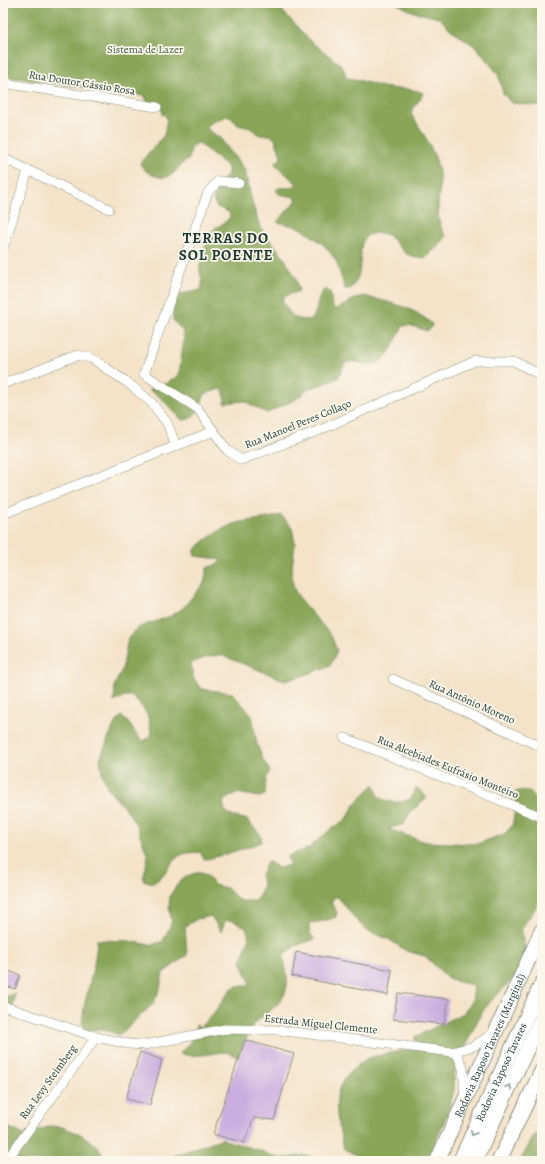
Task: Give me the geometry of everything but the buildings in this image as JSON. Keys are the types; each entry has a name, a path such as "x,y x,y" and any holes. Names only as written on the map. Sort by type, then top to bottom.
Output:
{"highway":[{"name":"Rodovia Raposo Tavares (Marginal)","path":"437,1161 542,930"},
{"name":"Rodovia Raposo Tavares","path":"460,1161 542,983"},
{"name":"Rodovia Raposo Tavares","path":"475,1161 542,1017"},
{"path":"499,1161 542,1070"}],"street":[{"name":"Rua Doutor Cássio Rosa","path":"3,83 157,107"},
{"path":"3,158 109,209"},
{"path":"3,248 28,171"},
{"name":"Rua Manoel Peres Collaço","path":"239,183 218,181 208,192 144,374 198,409 227,450 241,460 320,430 475,361 514,361 542,376"},
{"path":"3,384 78,355 91,358 128,383 160,411 167,423 176,446"},
{"path":"3,514 214,431"},
{"name":"Rua Antônio Moreno","path":"393,679 542,747"},
{"name":"Rua Alcebíades Eufrásio Monteiro","path":"345,738 542,817"},
{"name":"Estrada Miguel Clemente","path":"3,1006 96,1037 129,1044 144,1045 225,1029 277,1030 452,1052 474,1046 486,1039 496,1030"},
{"name":"Rua Levy Steimberg","path":"6,1161 96,1037"},
{"path":"452,1052 457,1054 463,1068 465,1098"}],"green space":[{"name":"Sistema de Lazer","path":"3,3 275,3 311,42 340,64 344,69 346,78 383,87 409,89 423,93 413,108 411,114 423,133 436,160 440,185 438,211 439,220 441,228 446,236 441,244 425,258 407,254 390,237 382,233 368,235 362,242 358,276 350,289 345,289 336,260 324,245 301,228 277,222 297,200 295,197 279,194 276,190 279,188 292,188 297,184 276,165 275,162 280,160 281,156 275,139 270,135 260,135 250,128 238,125 230,117 226,116 207,125 206,128 220,138 245,170 253,206 260,227 283,256 296,278 299,291 285,296 282,301 291,314 301,319 312,319 320,296 325,289 330,292 332,306 335,309 342,307 357,298 366,296 398,305 419,314 432,324 431,328 427,331 409,325 403,326 389,352 379,362 373,364 353,362 345,363 338,378 308,389 296,399 267,413 244,401 225,403 224,392 220,389 205,394 195,415 191,418 182,420 160,397 149,390 167,383 179,375 184,338 182,330 173,320 173,307 181,294 201,290 202,279 200,266 207,242 213,230 226,222 230,217 229,212 217,207 213,200 217,188 228,174 228,167 197,142 191,149 189,159 171,175 161,177 151,174 146,171 140,163 164,135 167,119 164,114 161,115 163,113 160,107 147,102 145,96 3,76"},
{"path":"395,3 542,3 542,106 511,103 503,93 498,74 476,47 450,29 439,18 414,12"},
{"path":"281,515 292,527 295,544 291,575 294,589 301,601 331,635 337,651 330,666 299,677 284,680 221,655 207,657 191,663 193,677 201,689 232,693 252,715 257,744 263,760 270,771 266,778 265,795 259,797 237,793 224,800 224,805 227,812 233,816 246,819 260,834 262,841 234,852 208,859 204,859 200,852 183,854 179,856 161,877 153,883 143,880 148,856 136,824 128,812 108,789 102,773 100,759 113,727 121,716 127,721 143,741 151,737 150,724 147,714 131,696 125,696 114,702 115,684 122,670 128,638 139,627 171,616 183,608 204,583 207,568 220,563 221,561 219,559 195,556 194,551 203,542 220,530 232,525"},
{"path":"373,785 375,785 378,797 390,802 402,802 411,799 416,787 426,796 425,800 411,811 404,824 388,829 425,842 477,844 504,834 512,826 516,805 514,793 524,790 531,793 540,811 542,835 542,894 537,906 522,928 525,959 514,978 490,1002 473,1029 455,1072 454,1090 446,1117 426,1161 361,1161 358,1156 344,1149 337,1115 336,1105 338,1094 341,1084 347,1075 368,1058 420,1047 420,1044 415,1040 415,1037 464,1013 472,1001 474,987 471,984 461,983 448,978 425,956 406,951 390,940 366,930 338,897 334,897 331,903 337,912 336,917 310,923 310,932 315,939 295,946 283,956 287,977 285,992 276,1006 251,1027 247,1035 245,1048 248,1055 238,1058 225,1052 196,1055 179,1054 193,1038 196,1025 200,1027 213,1014 231,989 237,986 247,986 250,983 241,961 249,939 247,929 236,922 228,920 225,921 221,932 211,916 197,919 185,926 187,955 163,973 160,989 153,1004 119,1035 100,1029 88,1031 82,1024 85,1003 95,961 97,940 129,941 151,945 163,941 172,922 169,904 170,897 175,888 183,879 194,874 199,873 206,875 214,885 227,888 240,901 255,901 260,894 263,884 261,875 266,863 269,862 279,868 289,865 291,862 287,859 288,856 309,848 330,830 345,820 358,800"},
{"path":"3,993 6,997 15,993 13,1009 3,1021"},
{"path":"3,1121 10,1128 24,1135 51,1126 62,1127 80,1134 98,1146 105,1161 3,1161"},
{"path":"542,1131 542,1161 520,1161 534,1136"},
{"path":"223,1138 280,1159 303,1155 331,1161 151,1161 168,1158"}],"district":[{"name":"TERRAS DO SOL POENTE","path":"226,246"}]}
